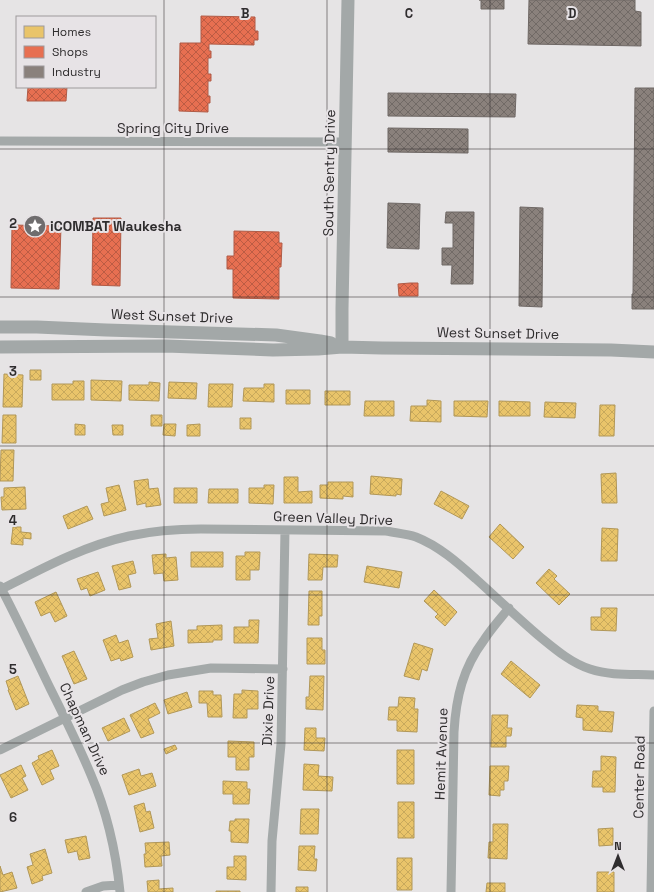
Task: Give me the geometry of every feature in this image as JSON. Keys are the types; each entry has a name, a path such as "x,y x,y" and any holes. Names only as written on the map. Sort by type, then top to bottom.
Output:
{"main road":[{"name":"South Sentry Drive","path":"342,346 348,0"},
{"name":"West Sunset Drive","path":"0,327 276,335 320,341 342,346"},
{"name":"West Sunset Drive","path":"0,347 166,346 273,350 318,349 342,346 654,352"}],"street":[{"name":"Spring City Drive","path":"0,141 345,142"},
{"name":"Green Valley Drive","path":"1,589 83,550 129,536 153,532 180,529 386,531 415,536 446,554 509,608 526,625 567,658 582,666 604,673 654,675"},
{"name":"Dixie Drive","path":"271,892 272,841 281,744 285,530"},
{"name":"Chapman Drive","path":"1,589 91,774 100,799 113,846 120,889"},
{"name":"Hemit Avenue","path":"451,892 454,732 458,694 473,655 509,608"},
{"path":"0,750 122,690 168,674 210,668 283,670"},
{"name":"Center Road","path":"651,892 654,711"},
{"path":"86,892 103,886 120,889"}],"building: Homes":[{"path":"30,370 41,370 41,380 30,380"},
{"path":"4,374 23,375 22,407 3,407"},
{"path":"91,380 122,381 121,401 91,400"},
{"path":"73,381 84,381 84,400 52,400 52,384 73,384"},
{"path":"149,382 160,383 159,401 129,400 129,385 149,385"},
{"path":"169,382 197,383 196,399 168,398"},
{"path":"209,384 233,384 232,407 208,407"},
{"path":"264,384 274,384 274,402 243,401 244,388 264,388"},
{"path":"286,390 310,390 310,404 286,404"},
{"path":"325,391 350,391 350,405 325,405"},
{"path":"427,400 441,401 441,422 410,421 411,406 427,406"},
{"path":"365,401 394,401 394,416 364,416"},
{"path":"454,401 488,401 487,417 454,416"},
{"path":"499,401 530,402 530,416 499,416"},
{"path":"545,402 576,403 575,418 544,417"},
{"path":"600,405 615,405 614,436 599,436"},
{"path":"3,415 16,415 16,443 2,443"},
{"path":"151,415 162,415 162,426 151,426"},
{"path":"240,418 251,418 251,429 240,429"},
{"path":"75,424 85,425 85,435 75,435"},
{"path":"164,424 176,424 175,436 163,435"},
{"path":"200,424 200,436 187,436 187,425"},
{"path":"112,425 123,425 123,435 113,435"},
{"path":"1,450 14,450 13,481 0,481"},
{"path":"616,473 617,503 602,503 601,474"},
{"path":"371,476 402,479 401,495 370,494"},
{"path":"284,477 298,477 298,492 312,491 312,503 284,503"},
{"path":"148,479 149,489 158,488 161,505 146,507 146,503 137,505 134,481"},
{"path":"328,482 353,482 353,497 343,496 343,499 320,498 320,485 328,485"},
{"path":"119,485 126,510 104,516 101,504 109,502 106,488"},
{"path":"264,485 274,485 273,504 249,503 249,488 264,488"},
{"path":"25,487 26,509 2,510 1,497 4,497 4,488"},
{"path":"174,488 197,488 197,503 174,503"},
{"path":"209,489 238,489 238,503 208,503"},
{"path":"441,491 469,506 462,519 434,504"},
{"path":"87,506 93,519 68,529 63,516"},
{"path":"500,524 524,547 513,559 489,537"},
{"path":"13,527 21,527 21,532 31,533 31,539 23,538 23,545 11,544"},
{"path":"602,528 618,529 617,561 601,561"},
{"path":"191,552 223,552 223,567 191,567"},
{"path":"245,552 260,552 259,570 250,570 250,580 236,580 236,556 245,556"},
{"path":"166,554 166,558 176,557 178,580 164,581 163,573 154,574 152,555"},
{"path":"309,554 338,555 337,567 323,567 322,580 308,580"},
{"path":"133,561 136,573 128,575 131,587 119,590 112,566"},
{"path":"367,566 402,572 399,588 364,582"},
{"path":"549,569 557,576 554,579 570,594 559,605 536,583"},
{"path":"98,572 105,590 90,596 87,588 81,590 77,579"},
{"path":"434,590 457,612 445,626 435,617 438,614 424,601"},
{"path":"309,591 322,591 322,616 319,616 319,625 308,625"},
{"path":"56,592 67,616 55,622 50,612 41,616 35,602"},
{"path":"601,608 617,608 616,631 591,630 591,617 601,617"},
{"path":"249,620 259,620 258,643 234,643 234,627 249,627"},
{"path":"171,621 174,646 151,650 149,639 158,638 156,624"},
{"path":"222,625 222,640 213,640 213,642 188,643 188,630 197,630 197,626"},
{"path":"116,635 119,643 128,640 133,657 121,661 120,658 111,661 103,640"},
{"path":"307,638 322,638 322,650 325,650 325,664 307,664"},
{"path":"414,643 433,649 427,671 422,669 419,680 404,676"},
{"path":"74,651 87,679 74,684 62,656"},
{"path":"511,661 540,685 530,698 501,674"},
{"path":"18,676 29,704 16,710 6,681"},
{"path":"310,676 324,676 323,710 306,709 306,697 309,697"},
{"path":"242,690 258,691 258,709 247,709 247,718 233,718 234,694 242,694"},
{"path":"199,691 213,691 213,695 221,695 222,717 208,717 207,703 199,703"},
{"path":"187,692 192,707 168,714 164,700"},
{"path":"399,697 415,698 414,709 418,709 417,732 397,731 397,720 388,720 389,707 398,707"},
{"path":"155,703 160,713 148,719 154,733 141,738 130,715"},
{"path":"577,705 598,706 598,711 614,712 612,732 583,730 583,718 576,717"},
{"path":"492,715 508,715 507,728 512,728 511,736 506,736 506,747 491,747"},
{"path":"124,718 130,731 108,741 102,728"},
{"path":"305,728 316,728 316,738 325,738 324,751 304,750"},
{"path":"228,741 254,742 254,757 249,757 249,770 236,770 236,757 228,757"},
{"path":"175,745 177,749 166,754 164,749"},
{"path":"52,750 59,766 50,770 54,779 42,785 32,763 39,759 38,756"},
{"path":"397,750 414,750 414,784 397,784"},
{"path":"601,756 616,757 615,792 603,792 603,787 592,787 593,771 601,771"},
{"path":"304,764 319,765 318,776 333,777 332,791 303,790"},
{"path":"21,765 26,776 22,778 28,790 11,798 0,775"},
{"path":"490,766 509,766 508,781 504,781 504,790 500,790 500,796 489,795"},
{"path":"139,769 141,776 152,773 156,786 129,795 122,775"},
{"path":"223,781 247,782 247,789 250,789 249,804 233,804 233,794 223,794"},
{"path":"398,802 414,802 414,838 398,838"},
{"path":"144,803 146,812 150,811 154,828 140,832 134,806"},
{"path":"301,809 319,809 318,834 300,834"},
{"path":"235,819 249,819 248,843 231,842 231,831 229,831 230,821 235,821"},
{"path":"493,824 508,824 507,859 488,858 489,842 493,842"},
{"path":"613,828 613,845 599,846 598,829"},
{"path":"86,836 90,858 79,860 77,851 68,853 65,840"},
{"path":"169,842 170,855 161,856 162,866 145,867 145,843"},
{"path":"299,846 315,846 314,859 317,859 316,871 298,870"},
{"path":"45,849 52,873 42,876 43,880 32,884 27,867 33,865 30,854"},
{"path":"234,856 246,856 246,880 227,879 227,867 234,867"},
{"path":"397,858 412,858 412,890 397,890"},
{"path":"0,866 3,875 12,872 17,888 0,892"},
{"path":"597,872 614,872 614,892 597,892"},
{"path":"159,880 159,889 173,888 173,892 148,892 147,881"},
{"path":"487,883 505,883 505,892 486,892"},
{"path":"296,887 308,887 308,892 296,892"},
{"path":"240,891 240,892 216,892"}],"building: Shops":[{"path":"201,16 255,17 255,31 258,31 258,40 254,40 254,45 209,44 211,58 208,58 208,74 211,74 211,81 208,81 208,96 210,96 210,103 208,103 208,112 179,111 180,43 201,43"},
{"path":"28,88 67,88 66,101 27,101"},
{"path":"93,218 121,218 120,286 92,285"},
{"path":"12,225 61,226 59,289 11,288"},
{"path":"234,231 279,232 279,243 282,243 281,267 279,267 279,299 233,298 233,269 227,269 227,256 234,256"},
{"path":"418,283 418,296 399,296 398,284"}],"building: Industry":[{"path":"481,0 504,0 504,9 481,9"},
{"path":"529,0 635,0 635,11 641,12 641,46 528,44"},
{"path":"635,88 654,88 654,309 632,309"},
{"path":"388,93 516,94 515,117 388,116"},
{"path":"388,128 468,129 468,153 388,152"},
{"path":"388,203 420,204 419,249 387,248"},
{"path":"520,207 543,208 542,307 519,306"},
{"path":"446,212 474,212 473,284 451,284 452,265 442,265 442,248 453,248 453,223 445,223"}],"place":[{"name":"iCOMBAT Waukesha","path":"35,226"}]}
